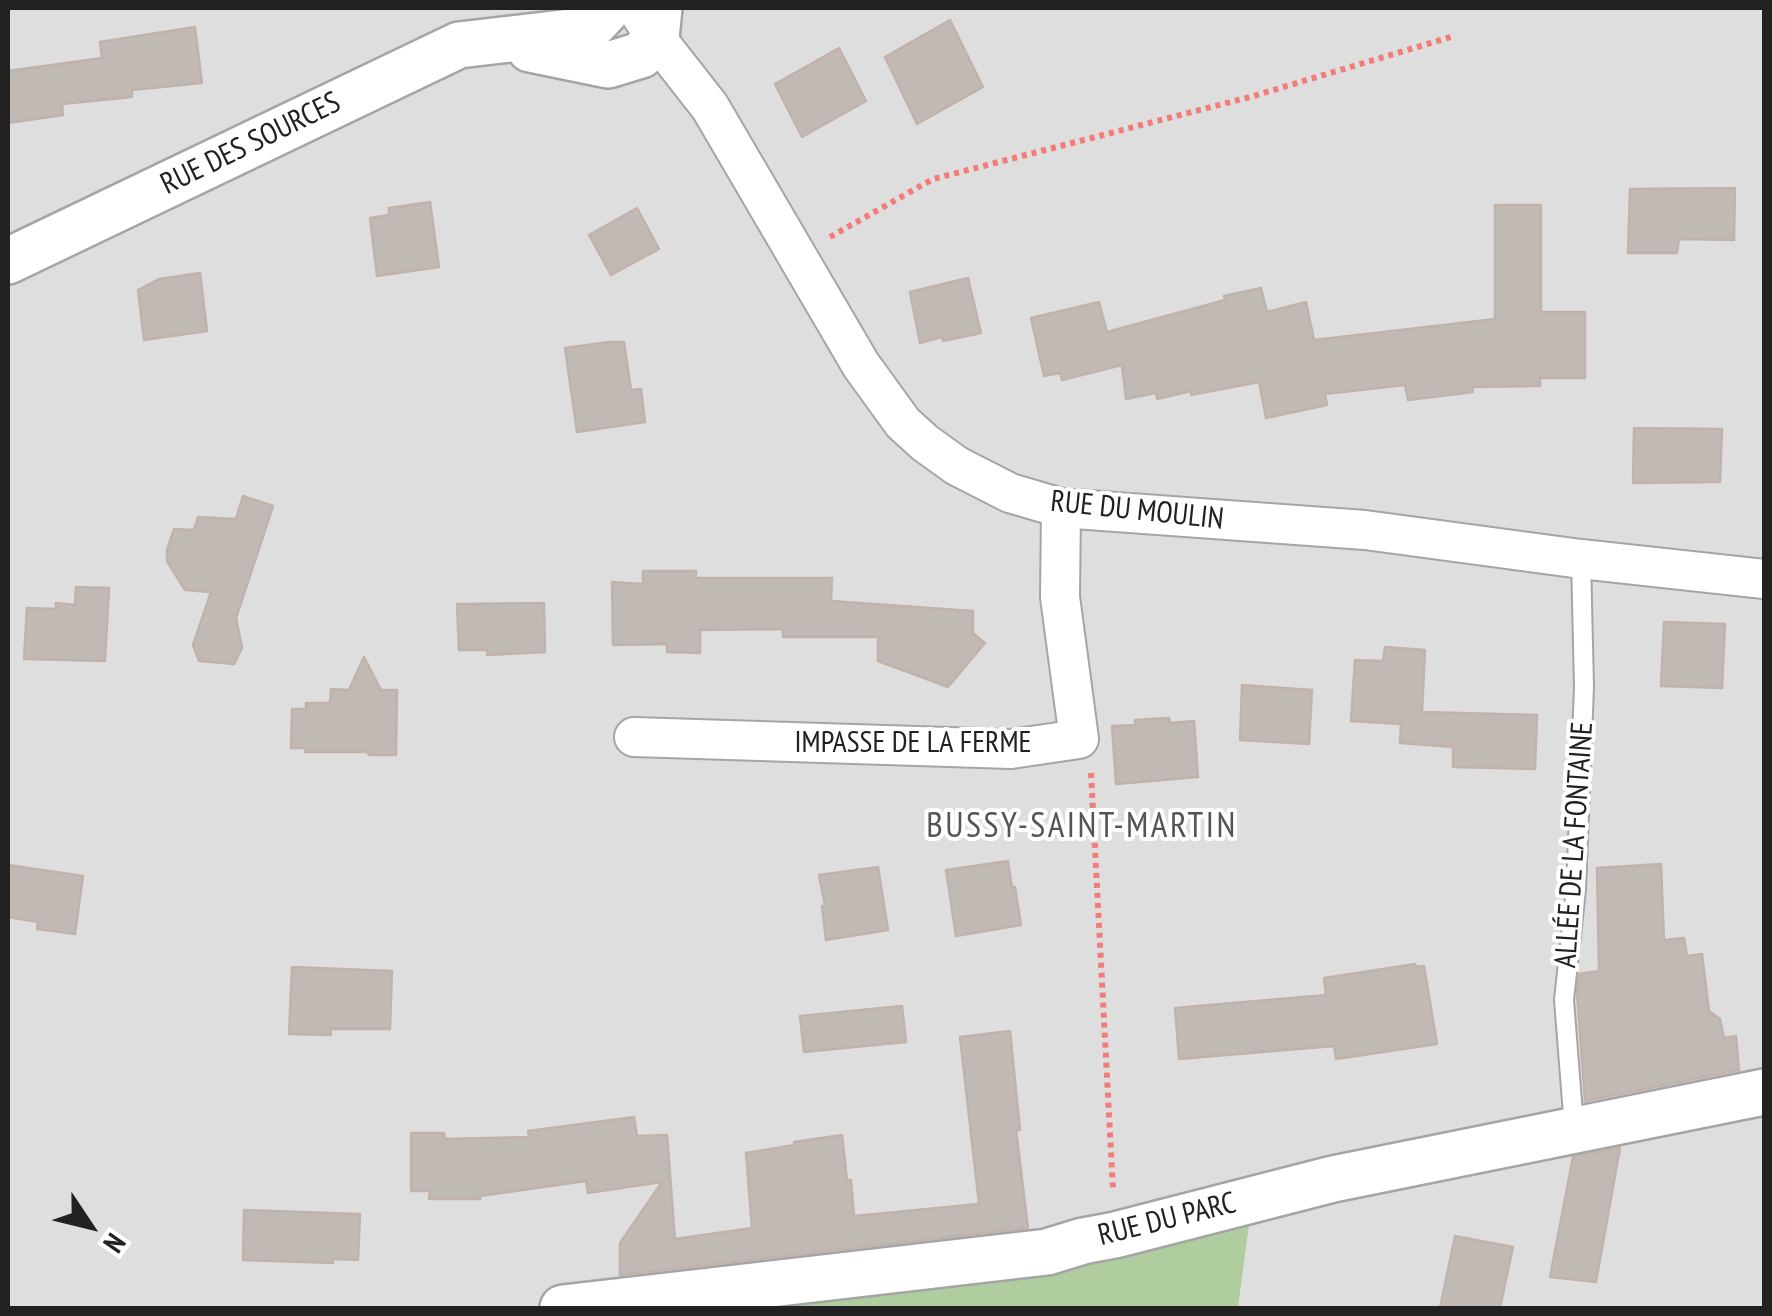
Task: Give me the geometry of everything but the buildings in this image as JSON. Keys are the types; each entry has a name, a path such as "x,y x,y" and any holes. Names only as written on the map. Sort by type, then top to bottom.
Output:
{"street":[{"name":"RUE DES SOURCES","path":"8,261 459,45 588,30 606,8"},
{"name":"RUE DES SOURCES","path":"499,42 608,66 640,55 650,18"},
{"name":"RUE DU MOULIN","path":"650,18 710,107 861,365 903,422 957,466 1010,493 1061,508 1365,530 1764,578"},
{"name":"IMPASSE DE LA FERME","path":"634,737 1011,749 1079,739 1060,597 1061,508"},
{"name":"RUE DU PARC","path":"563,1308 1047,1252 1333,1179 1764,1092"}],"lane":[{"name":"ALLÉE DE LA FONTAINE","path":"1575,1130 1564,1000 1576,888 1584,687 1581,559"}],"path":[{"path":"796,256 933,179 1250,96 1454,36"},
{"path":"1079,739 1093,778 1115,1235"}],"shaded area":[{"path":"8,8 1764,8 1764,1308 1238,1308 1250,1219 1051,1274 593,1308 8,1308"}],"green space":[{"path":"1250,1218 1238,1308 593,1308 1051,1274"}],"district":[{"name":"BUSSY-SAINT-MARTIN","path":"1082,827"}]}
